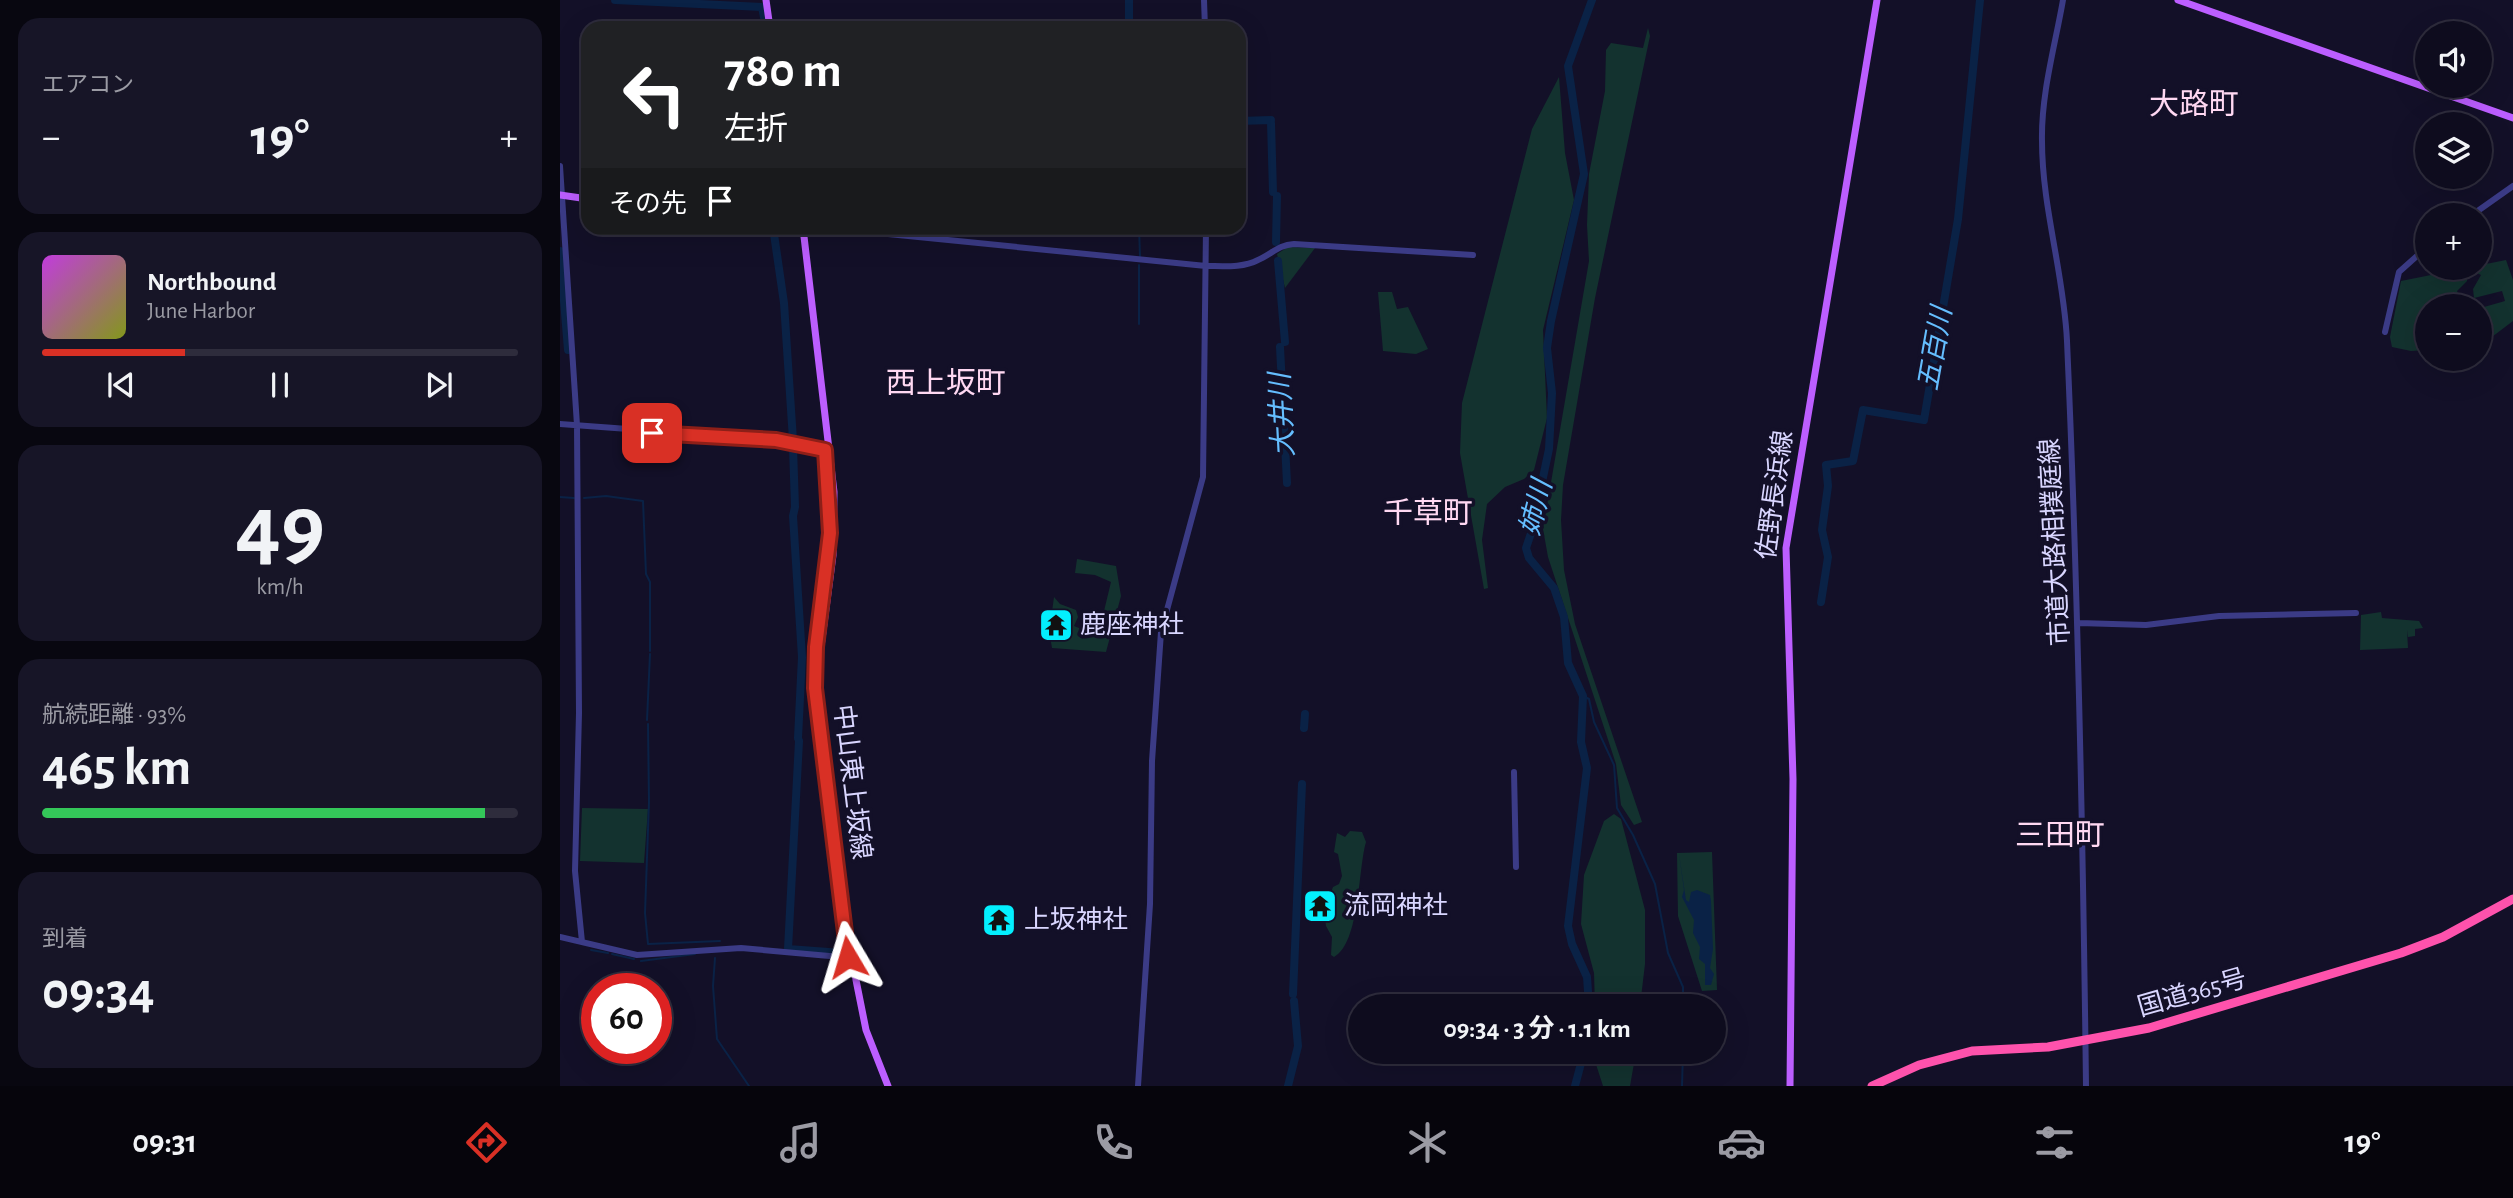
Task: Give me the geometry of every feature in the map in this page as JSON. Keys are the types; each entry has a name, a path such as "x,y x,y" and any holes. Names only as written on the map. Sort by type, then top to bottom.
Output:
{"highway":[{"name":"国道365号","path":"1872,1086 1919,1065 1972,1051 2086,1042 2149,1028 2401,953 2443,937 2513,899"}],"main road":[{"path":"768,0 772,21"},
{"name":"佐野長浜線","path":"1790,1086 1793,779 1786,548 1877,0"},
{"path":"2178,0 2513,118"},
{"path":"561,195 581,198"},
{"name":"中山東上坂線","path":"802,235 828,449 834,534 819,662 820,696 850,957 866,1030 885,1086"}],"street":[{"path":"1204,0 1205,21"},
{"name":"市道大路相撲庭線","path":"2063,0 2042,140 2045,186 2066,321 2080,623 2086,1086"},
{"path":"560,166 577,425 579,713 575,850 582,942"},
{"path":"2489,203 2513,186"},
{"path":"897,235 1206,267 1243,265 1258,261 1277,247 1294,244 1473,256"},
{"path":"1138,1086 1150,893 1155,691 1167,601 1199,502 1203,477 1206,235"},
{"path":"2385,332 2399,272 2415,258"},
{"path":"560,424 776,440 828,449"},
{"path":"2080,623 2146,625 2219,616 2356,613"},
{"path":"1514,772 1516,867"},
{"path":"560,937 637,955 741,948 850,957"}],"green space":[{"path":"1648,28 1650,36 1595,298 1563,485 1561,520 1564,570 1575,624 1642,822 1634,825 1621,805 1616,764 1548,557 1543,529 1589,261 1589,174 1605,91 1606,50 1611,43 1643,48"},
{"path":"1559,77 1565,153 1574,200 1543,330 1547,418 1534,470 1524,479 1505,487 1487,504 1482,540 1488,588 1484,589 1460,453 1462,403 1532,129"},
{"path":"1288,247 1315,248 1285,288 1277,254"},
{"path":"2506,260 2513,280 2513,321 2492,337 2492,305 2505,301 2502,291 2474,294 2478,280 2492,280 2492,263"},
{"path":"2415,278 2467,280 2457,291 2458,294 2415,294 2415,351 2392,347 2390,337 2401,281"},
{"path":"1378,292 1392,292 1397,309 1408,307 1428,349 1416,354 1383,351"},
{"path":"1077,559 1116,566 1121,596 1106,652 1052,648 1050,636 1063,634 1063,622 1051,619 1054,597 1060,604 1076,610 1078,617 1074,626 1094,634 1105,625 1104,611 1111,582 1095,575 1075,573"},
{"path":"2381,612 2382,618 2419,621 2423,628 2415,629 2415,636 2408,637 2407,630 2408,648 2360,650 2361,615"},
{"path":"582,808 648,809 644,863 580,861"},
{"path":"1614,814 1621,819 1645,910 1645,964 1641,994 1595,994 1594,973 1581,924 1584,875 1604,821"},
{"path":"1350,831 1362,832 1366,842 1349,937 1343,949 1334,957 1331,955 1332,937 1326,926 1324,910 1333,887 1339,884 1342,876 1338,854 1334,852 1337,833 1345,837"},
{"path":"1712,852 1717,990 1702,991 1678,916 1677,853"},
{"path":"1596,1064 1634,1064 1630,1086 1603,1086"}],"water":[{"path":"1679,854 1686,900 1689,902 1691,892 1697,890 1710,895 1713,949 1710,968 1714,974 1711,985 1705,985 1705,964 1699,959 1700,947 1693,933 1694,920 1682,897 1684,890"}],"waterway":[{"path":"615,0 762,7 765,21"},
{"name":"大井川","path":"1129,0 1129,21"},
{"name":"姉川","path":"1588,994 1587,977 1572,944 1568,926 1587,768 1581,742 1583,696 1568,663 1564,617 1554,588 1529,558 1526,548 1542,501 1541,487 1549,449 1552,393 1547,348 1551,321 1584,174 1568,66 1592,0"},
{"name":"五百川","path":"1821,602 1828,557 1822,530 1828,486 1826,465 1853,461 1863,410 1924,420 1958,219 1980,0"},
{"name":"大井川","path":"1246,121 1271,120"},
{"name":"大井川","path":"1271,123 1273,192"},
{"name":"大井川","path":"1276,242 1277,196"},
{"path":"774,235 784,303 793,440"},
{"path":"1139,235 1140,256"},
{"path":"560,251 568,350"},
{"name":"大井川","path":"1278,261 1285,342"},
{"path":"1139,265 1139,324"},
{"name":"大井川","path":"1280,347 1287,483"},
{"path":"793,447 793,516 802,657 798,738"},
{"path":"584,498 606,496 643,501 646,574 650,582 650,651"},
{"path":"560,497 574,498"},
{"path":"647,720 650,654"},
{"path":"1583,696 1589,699 1594,722 1614,765 1617,808 1633,835 1655,884 1668,953 1683,987 1683,994"},
{"name":"大井川","path":"1304,728 1305,714"},
{"path":"648,724 649,802 645,913 648,944 720,941"},
{"path":"799,741 788,949 842,953"},
{"name":"大井川","path":"1293,994 1302,784"},
{"path":"591,950 608,953"},
{"path":"612,954 634,959"},
{"path":"641,961 695,954"},
{"path":"715,958 713,986 717,1039 749,1086"},
{"name":"大井川","path":"1288,1086 1298,1046 1294,1001"},
{"name":"姉川","path":"1575,1086 1581,1064"},
{"path":"1682,1086 1683,1064"}],"place":[{"name":"鹿座神社","path":"1056,625"},
{"name":"流岡神社","path":"1320,906"},
{"name":"上坂神社","path":"999,920"}],"district":[{"name":"大路町","path":"2194,105"},
{"name":"西上坂町","path":"946,384"},
{"name":"千草町","path":"1428,514"},
{"name":"三田町","path":"2060,836"}],"route":[{"path":"652,433 776,440 825,450 831,518 816,647 815,688 848,957"}]}
